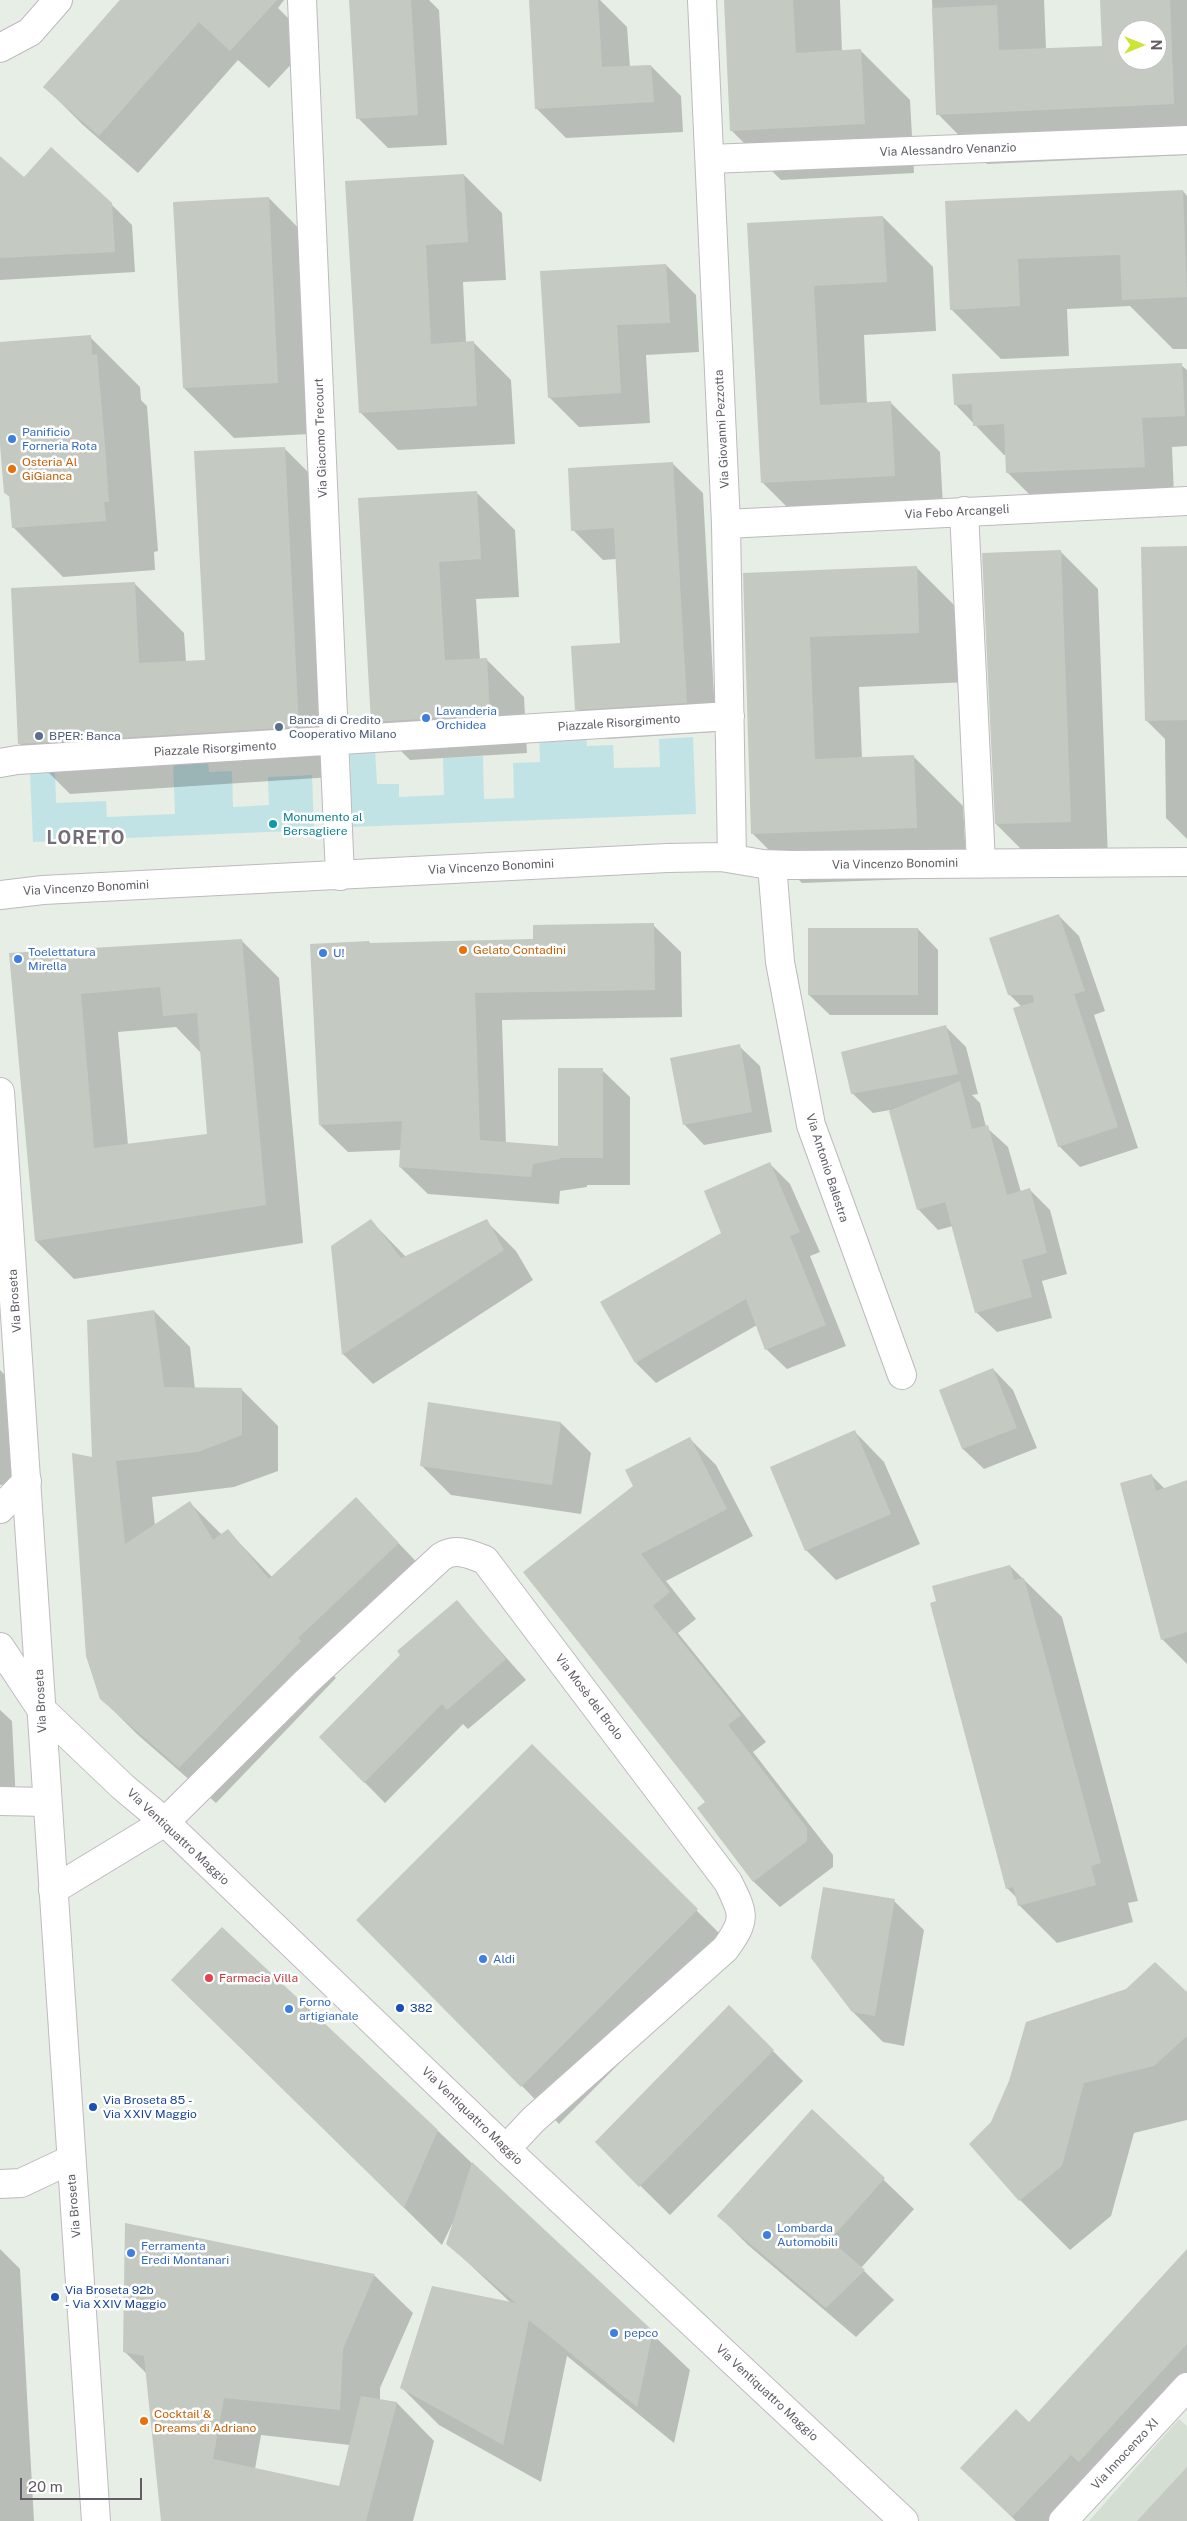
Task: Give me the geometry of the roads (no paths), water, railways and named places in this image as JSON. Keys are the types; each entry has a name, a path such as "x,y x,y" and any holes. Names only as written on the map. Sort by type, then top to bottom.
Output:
{"street":[{"path":"0,48 30,32 58,0"},
{"name":"Via Giacomo Trecourt","path":"302,0 340,876"},
{"name":"Via Giovanni Pezzotta","path":"702,0 726,524 732,858"},
{"name":"Via Alessandro Venanzio","path":"710,159 1187,140"},
{"name":"Via Febo Arcangeli","path":"726,524 1187,501"},
{"path":"964,511 981,863"},
{"name":"Piazzale Risorgimento","path":"0,763 17,760 730,716"},
{"name":"Via Vincenzo Bonomini","path":"0,895 43,890 667,858 732,858 772,865 1187,862"},
{"name":"Via Antonio Balestra","path":"772,865 780,962 811,1125 902,1375"},
{"name":"Via Broseta","path":"0,1092 27,1481 70,2160 96,2521"},
{"path":"0,1509 27,1481"},
{"name":"Via Mosè del Brolo","path":"165,1822 306,1682 447,1552 465,1552 485,1560 728,1882 739,1904 742,1918 739,1930 725,1949 534,2120 506,2150"},
{"name":"Via Ventiquattro Maggio","path":"0,1647 41,1709 123,1787 165,1822 506,2150 904,2521"},
{"path":"0,1801 47,1802"},
{"path":"53,1890 165,1822"},
{"path":"0,2184 21,2183 70,2160"},
{"name":"Via Innocenzo XI","path":"1063,2521 1187,2387"}],"place":[{"name":"Panificio Forneria Rota","path":"12,439"},
{"name":"Osteria Al GiGianca","path":"12,469"},
{"name":"Lavanderia Orchidea","path":"426,718"},
{"name":"Banca di Credito Cooperativo Milano","path":"279,727"},
{"name":"BPER: Banca","path":"39,736"},
{"name":"Monumento al Bersagliere","path":"273,824"},
{"name":"Gelato Contadini","path":"463,950"},
{"name":"U!","path":"323,953"},
{"name":"Toelettatura Mirella","path":"18,959"},
{"name":"Aldi","path":"483,1959"},
{"name":"Farmacia Villa","path":"209,1978"},
{"name":"382","path":"400,2008"},
{"name":"Forno artigianale","path":"289,2009"},
{"name":"Via Broseta 85 - Via XXIV Maggio","path":"93,2107"},
{"name":"Lombarda Automobili","path":"767,2235"},
{"name":"Ferramenta Eredi Montanari","path":"131,2253"},
{"name":"Via Broseta 92b - Via XXIV Maggio","path":"55,2297"},
{"name":"pepco","path":"614,2333"},
{"name":"Cocktail & Dreams di Adriano","path":"144,2421"}],"district":[{"name":"LORETO","path":"86,838"}]}
